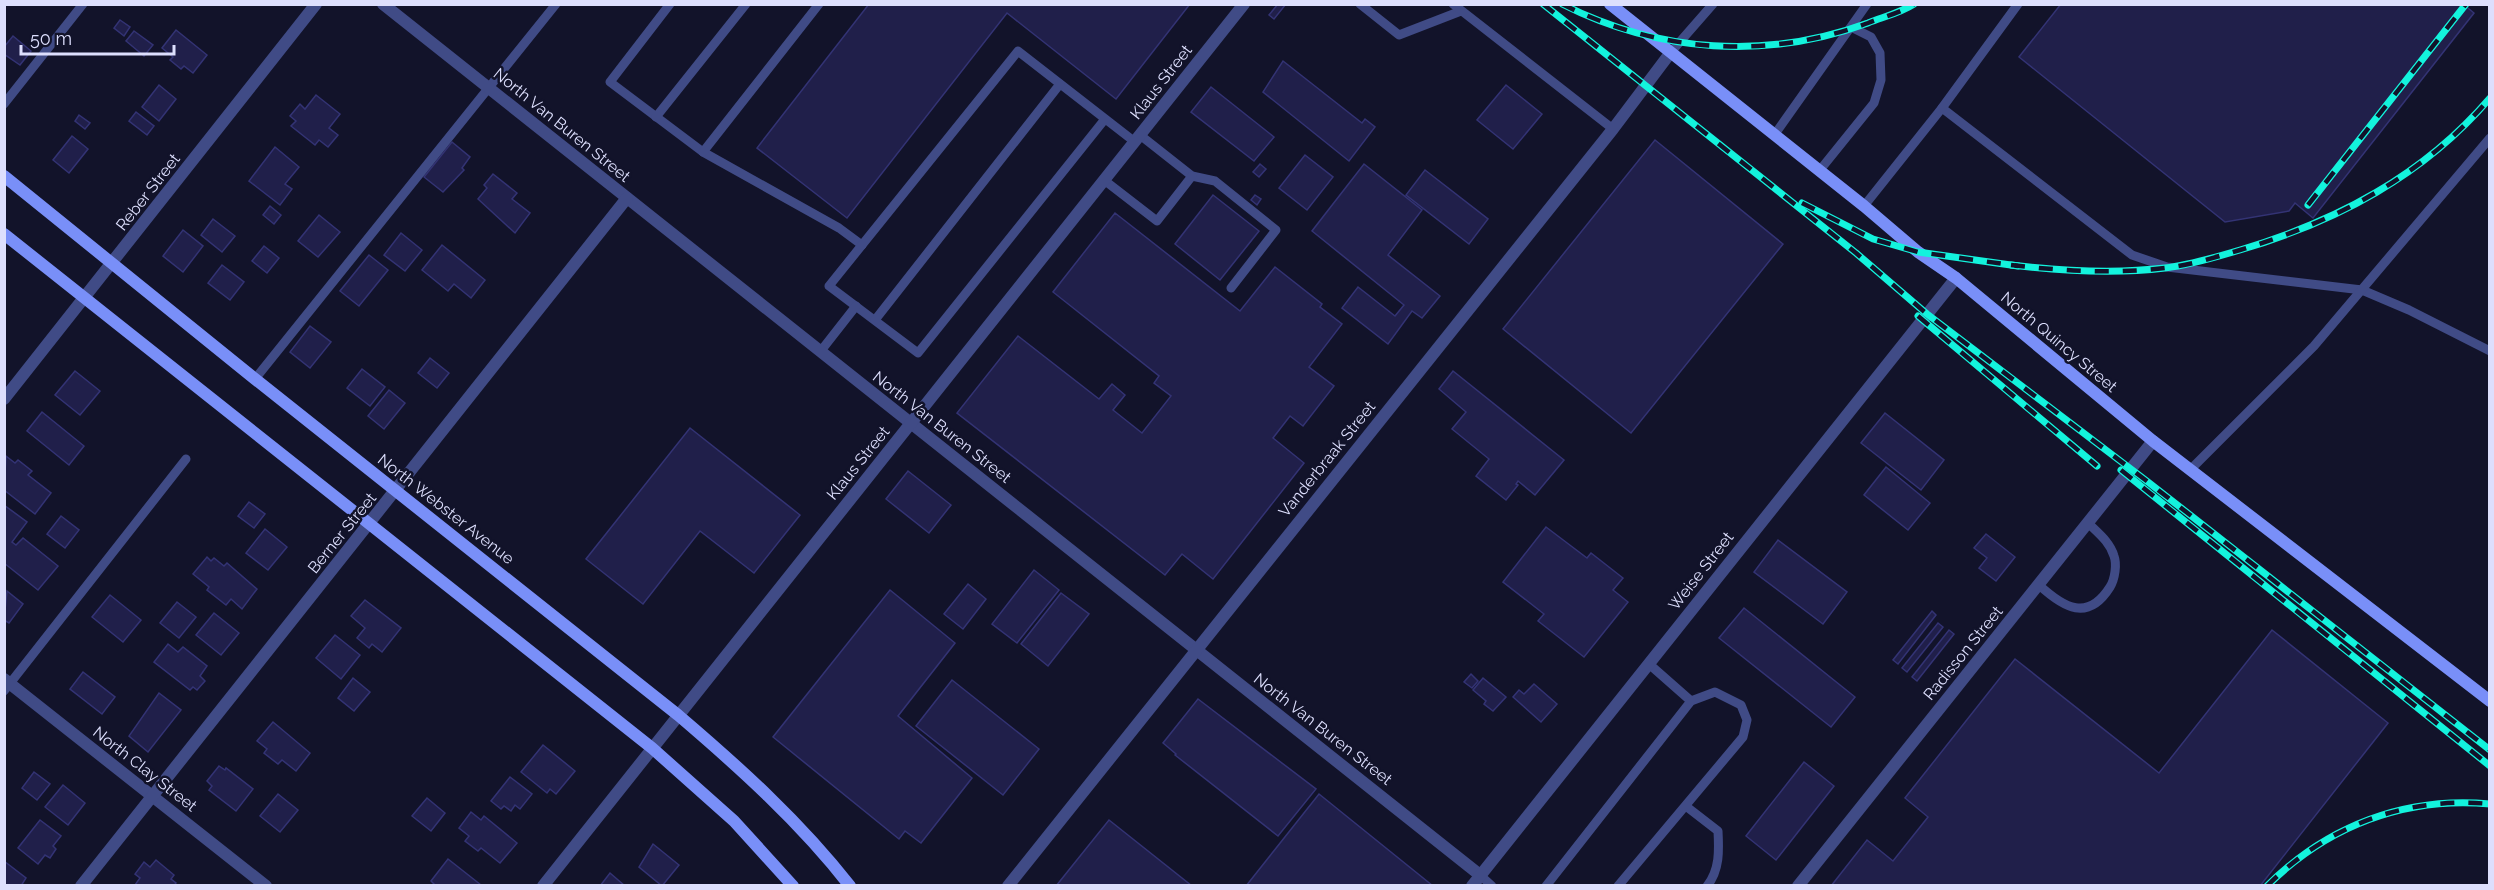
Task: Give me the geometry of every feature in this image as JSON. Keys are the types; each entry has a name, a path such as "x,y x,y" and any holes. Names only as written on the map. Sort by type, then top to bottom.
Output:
{"main road":[{"name":"North Quincy Street","path":"1610,4 1864,206 1918,252 1956,278 2153,441 2490,702"},
{"name":"North Webster Avenue","path":"4,176 678,715 730,759 783,811 850,885"},
{"path":"4,234 652,748 734,820 793,885"}],"street":[{"name":"Reber Street","path":"4,399 316,4"},
{"name":"North Van Buren Street","path":"383,4 1196,650 1476,880"},
{"name":"Klaus Street","path":"543,885 1244,4"},
{"name":"Vanderbraak Street","path":"1008,885 1613,129 1671,52"},
{"name":"Berner Street","path":"81,885 370,525 627,198"},
{"name":"Weise Street","path":"1476,880 1956,278"},
{"name":"Radisson Street","path":"1798,885 2153,441"},
{"name":"North Clay Street","path":"7,684 266,885"}],"lane":[{"path":"4,104 83,4"},
{"path":"255,379 556,4"},
{"path":"670,4 610,82 703,152 839,228 862,245"},
{"path":"656,117 746,4"},
{"path":"703,152 819,4"},
{"path":"1360,4 1399,35 1461,11"},
{"path":"1453,4 1613,129"},
{"path":"1671,52 1713,4"},
{"path":"1774,134 1867,4"},
{"path":"1864,206 1942,108 2018,4"},
{"path":"1820,171 1874,103 1881,80 1880,53 1871,37 1852,28"},
{"path":"1105,119 918,353 829,286 1018,51 1105,119 1192,176 1215,181 1276,230 1231,288"},
{"path":"875,320 1060,84"},
{"path":"1942,108 2132,255 2167,267 2362,290 2409,310 2490,351"},
{"path":"2190,470 2314,346 2490,138"},
{"path":"1104,180 1157,221 1192,176"},
{"path":"820,352 856,306"},
{"path":"7,684 186,459"},
{"path":"2039,585 2066,606 2081,609 2100,602 2112,584 2115,558 2108,544 2088,523"},
{"path":"1649,664 1691,702"},
{"path":"1546,885 1691,702 1715,692 1741,705 1747,720 1743,737 1687,807 1618,885"},
{"path":"1687,807 1718,831 1719,856 1707,885"},
{"path":"1476,880 1492,885"}],"building":[{"path":"869,4 1190,4 1116,99 1007,13 847,218 757,148"},
{"path":"1278,4 1286,4 1274,19 1269,15"},
{"path":"2061,4 2463,4 2474,13 2313,218 2295,203 2289,211 2225,222 2019,57"},
{"path":"120,20 130,27 124,36 114,28"},
{"path":"176,30 207,55 193,73 184,66 181,69 170,60 173,57 162,48"},
{"path":"134,31 153,45 144,56 126,41"},
{"path":"13,36 31,51 20,65 4,54 4,47"},
{"path":"1283,61 1362,123 1365,119 1375,127 1349,161 1263,92"},
{"path":"159,85 176,99 159,121 142,107"},
{"path":"1506,85 1542,114 1513,149 1477,120"},
{"path":"1211,87 1274,137 1254,161 1191,112"},
{"path":"316,95 340,114 329,128 338,135 328,147 319,140 315,145 291,126 296,121 290,116 300,104 305,109"},
{"path":"136,112 154,126 147,135 129,121"},
{"path":"79,115 90,123 85,129 75,121"},
{"path":"72,136 88,149 69,173 53,160"},
{"path":"1655,140 1783,244 1631,433 1503,329"},
{"path":"452,142 470,157 462,168 464,170 443,192 424,177"},
{"path":"275,147 299,167 285,184 292,189 280,205 249,181"},
{"path":"1305,155 1333,177 1307,210 1279,188"},
{"path":"1260,164 1266,169 1259,177 1253,172"},
{"path":"1364,164 1422,210 1388,255 1440,296 1422,318 1412,311 1388,344 1342,308 1358,287 1395,316 1404,305 1312,231"},
{"path":"1425,170 1488,219 1469,244 1406,195"},
{"path":"493,174 517,193 512,199 530,213 515,233 478,199 487,188 484,185"},
{"path":"1213,195 1259,231 1220,280 1175,244"},
{"path":"1255,195 1261,199 1257,205 1251,200"},
{"path":"270,206 281,215 274,224 263,215"},
{"path":"1115,213 1240,311 1275,267 1322,304 1320,307 1342,324 1309,367 1334,386 1303,426 1290,416 1273,438 1304,463 1213,579 1182,554 1165,575 957,413 1018,336 1099,399 1112,384 1125,395 1113,410 1142,433 1171,396 1154,383 1159,376 1053,292"},
{"path":"319,215 340,232 318,257 298,241"},
{"path":"213,219 235,236 222,252 201,235"},
{"path":"183,230 203,246 183,272 163,256"},
{"path":"401,233 422,250 405,271 384,255"},
{"path":"442,245 485,280 471,298 454,284 448,291 422,270"},
{"path":"264,246 279,258 267,273 252,261"},
{"path":"369,255 388,270 359,306 340,291"},
{"path":"222,265 244,282 230,300 208,283"},
{"path":"310,326 331,342 310,368 290,352"},
{"path":"430,358 449,373 437,388 418,373"},
{"path":"362,369 385,387 370,406 347,388"},
{"path":"75,371 100,391 80,415 55,395"},
{"path":"1453,371 1564,460 1535,495 1518,481 1516,484 1518,485 1506,500 1476,476 1489,459 1452,429 1466,412 1439,389"},
{"path":"389,390 405,403 384,429 368,416"},
{"path":"42,412 84,446 69,465 27,431"},
{"path":"1885,413 1944,460 1921,490 1861,443"},
{"path":"690,428 800,515 754,573 700,531 643,604 586,559"},
{"path":"6,456 15,463 18,460 32,471 28,475 51,493 35,514 4,490"},
{"path":"1886,467 1930,503 1908,530 1864,495"},
{"path":"908,471 951,505 929,533 886,499"},
{"path":"249,502 265,514 254,528 238,516"},
{"path":"4,505 27,522 12,542 16,545 23,538 58,566 38,590 4,563"},
{"path":"61,516 79,530 65,548 47,534"},
{"path":"1546,527 1587,558 1591,553 1623,578 1613,590 1628,602 1584,657 1538,621 1544,614 1503,582"},
{"path":"265,529 287,547 268,570 246,553"},
{"path":"1986,534 2015,557 1996,581 1979,568 1987,558 1974,548"},
{"path":"1778,540 1847,592 1823,624 1754,572"},
{"path":"207,557 211,561 214,558 224,566 227,563 257,589 242,609 231,599 226,605 207,590 209,587 193,574"},
{"path":"1034,570 1059,590 1017,643 992,624"},
{"path":"968,584 986,599 963,629 944,614"},
{"path":"890,590 955,643 898,716 972,778 921,843 905,831 899,839 773,737"},
{"path":"7,591 23,604 9,623 4,620"},
{"path":"1061,593 1089,614 1048,666 1021,644"},
{"path":"110,595 141,620 123,642 92,617"},
{"path":"365,600 401,628 382,652 372,644 369,648 357,638 365,628 351,616"},
{"path":"177,602 196,617 179,638 160,623"},
{"path":"1744,608 1855,697 1831,727 1719,638"},
{"path":"1932,611 1936,615 1898,664 1893,660"},
{"path":"214,613 239,633 221,655 196,635"},
{"path":"1938,623 1943,627 1907,672 1902,668"},
{"path":"1949,630 1954,634 1917,681 1912,677"},
{"path":"2272,630 2388,723 2260,886 1831,886 1867,840 1893,861 1928,817 1905,798 2015,659 2159,773"},
{"path":"335,635 360,655 341,679 316,658"},
{"path":"168,644 178,652 183,647 207,666 200,676 205,681 197,690 193,687 190,690 154,662"},
{"path":"83,672 115,697 102,714 70,689"},
{"path":"1471,674 1478,681 1472,688 1464,682"},
{"path":"353,678 370,692 354,711 338,698"},
{"path":"1483,678 1506,697 1493,711 1484,704 1486,701 1473,690"},
{"path":"952,680 1039,749 1003,795 916,726"},
{"path":"1534,684 1557,704 1541,722 1513,697 1519,690 1524,694"},
{"path":"159,693 181,710 148,752 129,736"},
{"path":"1198,699 1316,789 1278,836 1163,743"},
{"path":"273,722 310,753 296,771 282,760 278,764 264,753 267,749 257,741"},
{"path":"543,745 575,771 556,794 550,789 547,793 521,772"},
{"path":"1804,762 1834,786 1776,860 1746,836"},
{"path":"219,766 225,770 226,768 253,789 236,811 209,790 212,786 207,781"},
{"path":"34,772 50,784 37,800 22,788"},
{"path":"510,777 532,794 520,809 515,805 511,811 504,806 501,809 491,801"},
{"path":"63,785 85,803 68,825 45,807"},
{"path":"278,794 298,810 280,832 260,816"},
{"path":"1319,794 1433,886 1246,886"},
{"path":"427,798 445,813 431,831 412,816"},
{"path":"471,812 481,820 484,816 517,843 500,863 481,848 478,851 465,841 469,836 459,828"},
{"path":"40,820 61,836 53,846 56,849 50,858 45,855 38,864 18,848"},
{"path":"1109,820 1192,886 1056,886"},
{"path":"653,844 679,865 662,886 639,867"},
{"path":"448,859 481,885 436,886 431,881"},
{"path":"156,860 174,875 171,879 176,883 174,886 135,885 140,878 135,874 144,862 150,867"},
{"path":"4,861 26,878 21,886 4,886"},
{"path":"610,873 625,886 600,886"}],"railway":[{"path":"1543,4 1856,253 1927,314 2148,482 2490,750"},
{"path":"1562,4 1637,33 1714,46 1791,43 1830,35 1891,15 1914,4"},
{"path":"2308,205 2466,4"},
{"path":"2011,265 2088,271 2165,268 2203,260 2276,238 2344,210 2407,173 2464,126 2490,98"},
{"path":"1802,203 1873,239 1918,252 2018,266"},
{"path":"1918,316 2097,466"},
{"path":"2121,470 2490,766"},
{"path":"2267,886 2315,847 2369,819 2428,805 2490,804"}]}
